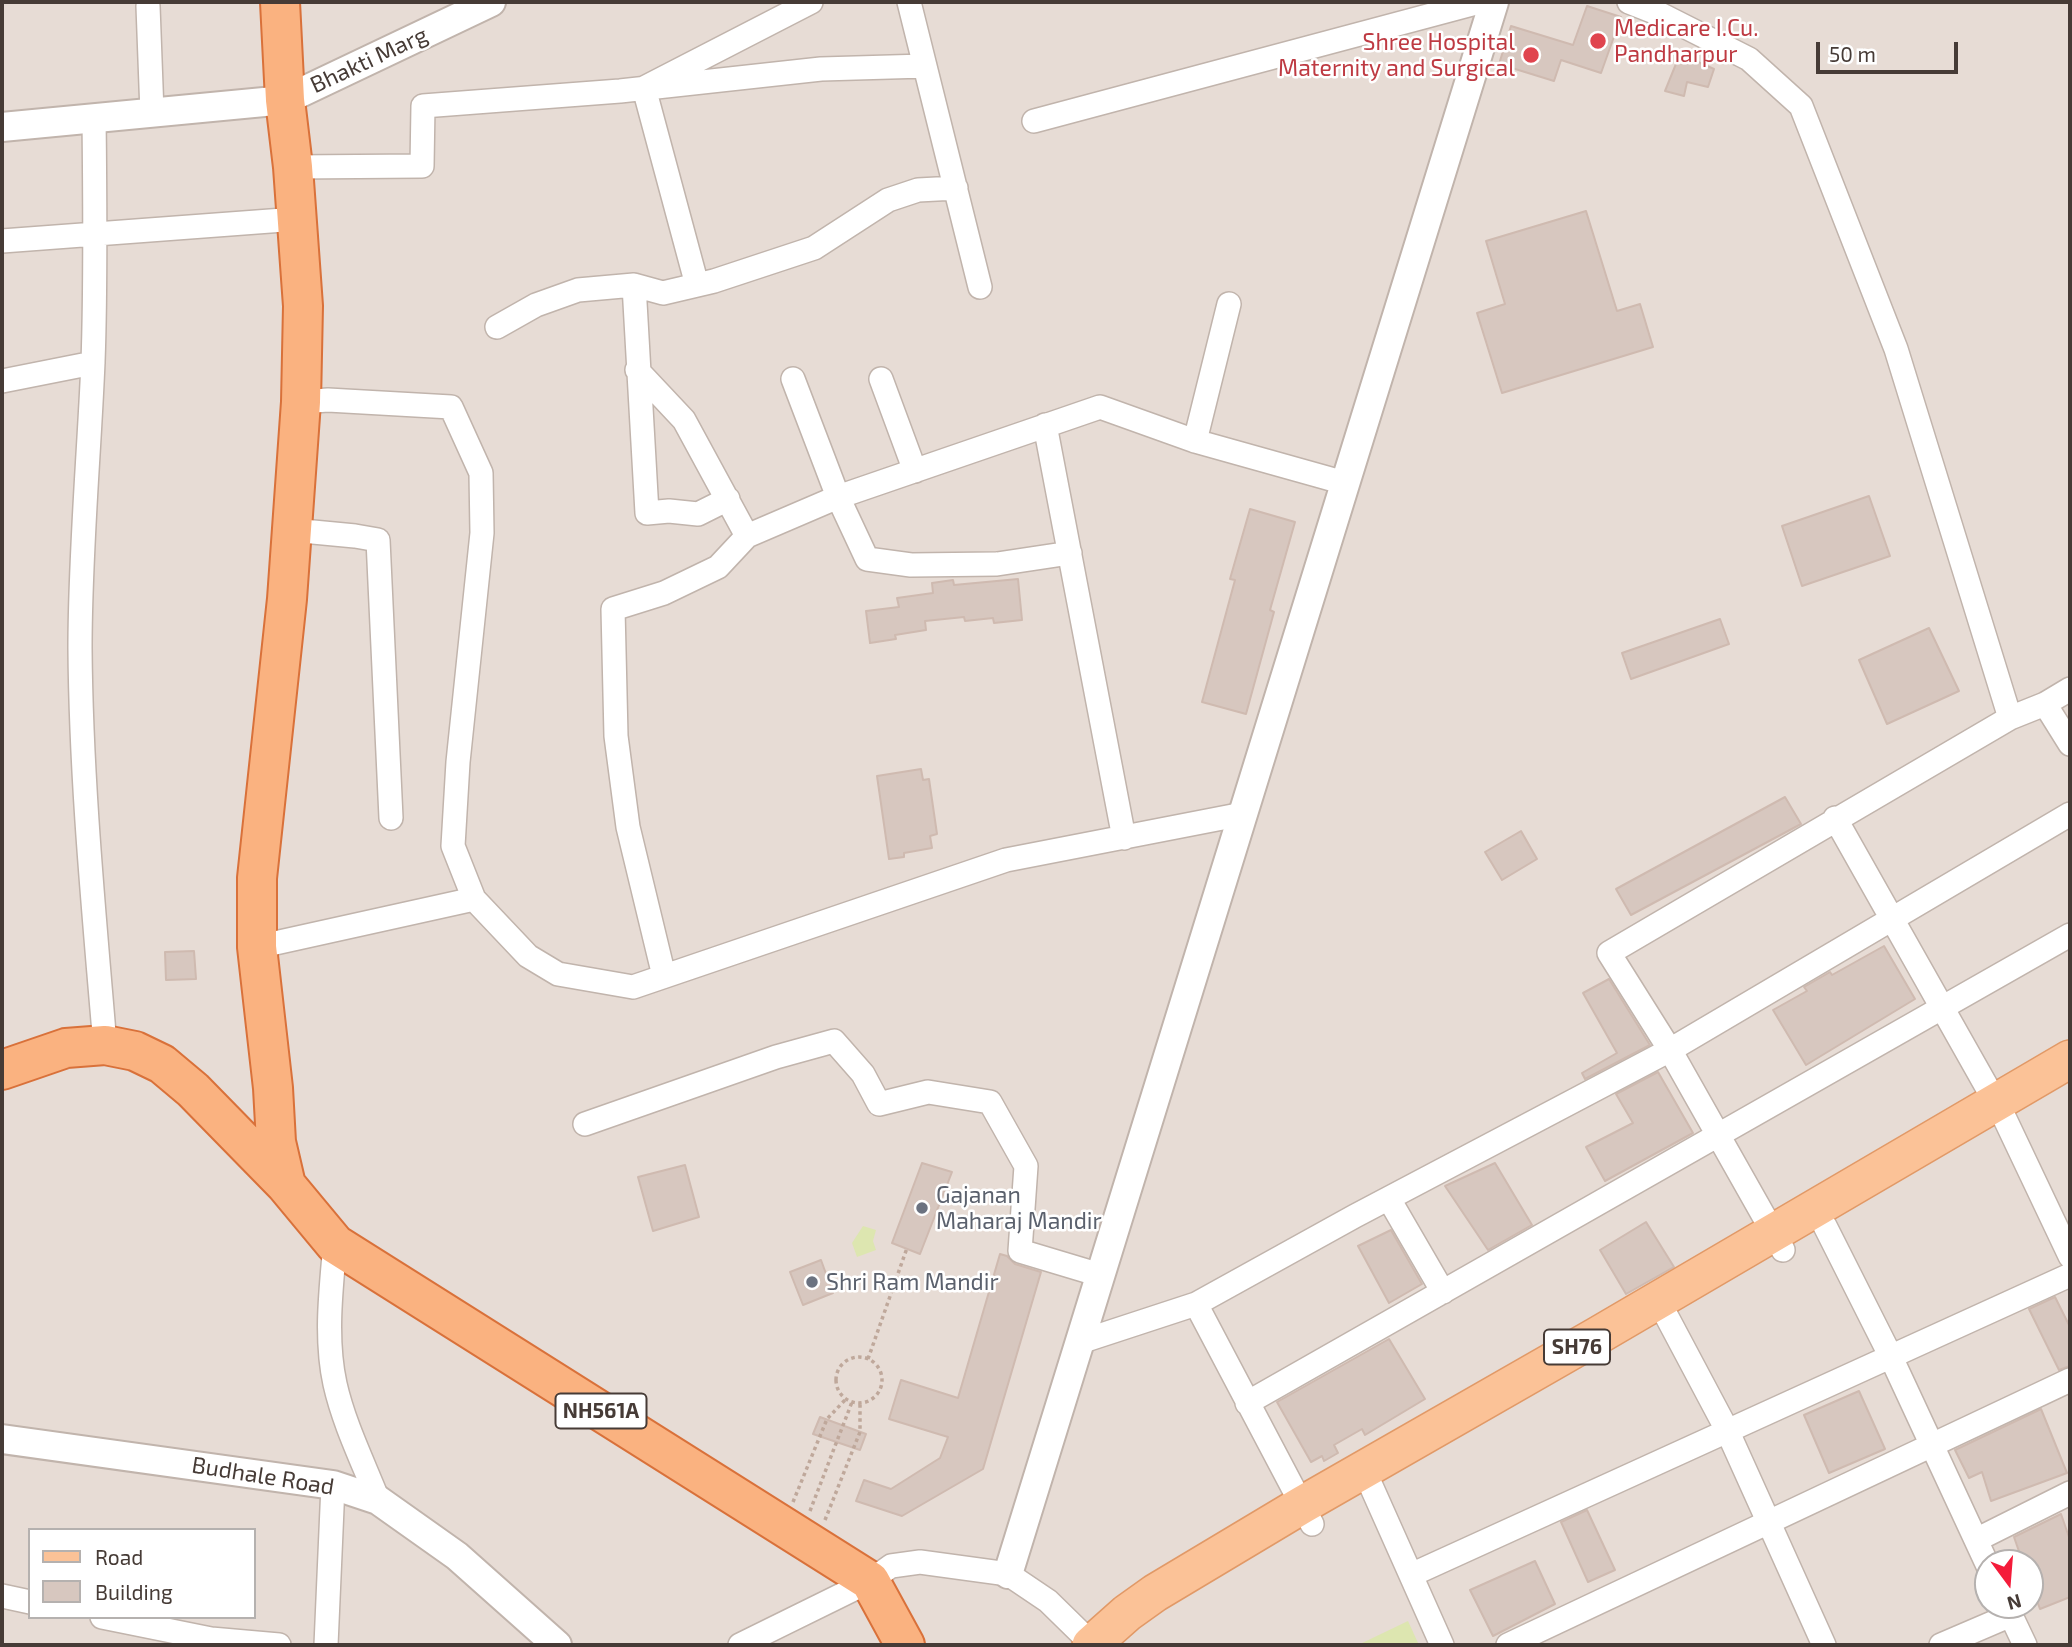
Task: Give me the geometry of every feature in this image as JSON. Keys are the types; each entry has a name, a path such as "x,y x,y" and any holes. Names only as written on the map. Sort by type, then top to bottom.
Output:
{"highway":[{"path":"280,2 285,100 293,167 303,306 301,402 287,599 257,878 257,947 274,1088 275,1142 286,1185"},
{"name":"NH561A","path":"2,1070 66,1048 105,1045 135,1051 162,1064 193,1090 286,1185 335,1244 870,1581 905,1645"}],"main road":[{"name":"SH76","path":"1778,1242 1825,1226 2000,1111 2070,1059"},
{"name":"SH76","path":"1101,1645 1169,1613 1307,1514 2000,1111 2070,1082"}],"street":[{"name":"Bhakti Marg","path":"2,127 285,100 491,2"},
{"path":"644,88 811,2"},
{"path":"909,2 980,287"},
{"path":"1034,121 1480,2"},
{"path":"1008,1574 1494,2"},
{"path":"1629,2 1749,59 1801,106 1896,349 2010,718"},
{"path":"148,6 152,113"},
{"path":"293,167 422,166 423,106 644,88 821,69 925,66"},
{"path":"644,88 697,285"},
{"path":"94,118 96,235 93,363 84,511 80,649 87,805 105,1045"},
{"path":"497,327 536,305 578,290 634,285 663,293 697,285 814,248 888,200 918,190 956,188"},
{"path":"2,241 297,219"},
{"path":"634,285 646,513 669,511 698,514 728,499"},
{"path":"1195,441 1229,304"},
{"path":"2,381 93,363"},
{"path":"637,370 684,420 747,536"},
{"path":"793,379 838,497 867,559 911,565 997,564 1070,553"},
{"path":"881,379 915,471"},
{"path":"301,402 328,400 450,407 481,473 482,533 458,762 453,846 474,899 528,956 558,974 633,987 1006,860 1243,814"},
{"path":"664,976 628,827 616,736 613,609 664,593 718,567 747,536 838,497 1100,407 1195,441 1345,483"},
{"path":"1045,425 1124,838"},
{"path":"292,530 378,540 391,818"},
{"path":"1778,1242 1670,1050 1609,953 1835,818 2010,718 2045,704 2070,689"},
{"path":"2045,704 2070,744"},
{"path":"1080,1342 1196,1304 1670,1050 2070,814"},
{"path":"1835,818 2000,1111 2070,1256"},
{"path":"257,947 474,899"},
{"path":"1247,1403 2070,934"},
{"path":"584,1124 776,1057 834,1041 863,1074 879,1104 928,1092 990,1102 1026,1166 1020,1251 1100,1275"},
{"path":"1389,1199 1443,1292"},
{"path":"1825,1226 1980,1549"},
{"path":"335,1244 329,1309 335,1383 346,1420 378,1500"},
{"path":"1411,1575 1889,1355 2070,1275"},
{"path":"1196,1304 1307,1514"},
{"path":"1663,1309 1727,1430 1824,1645"},
{"path":"1508,1645 2070,1380"},
{"name":"Budhale Road","path":"2,1439 333,1485 378,1500 457,1556 556,1645"},
{"path":"1368,1479 1442,1645"},
{"path":"326,1645 333,1485"},
{"path":"1976,1540 2070,1493"},
{"path":"740,1645 870,1581 891,1566 920,1562 1008,1574 1048,1601 1101,1645"},
{"path":"2,1596 28,1602"},
{"path":"112,1619 211,1639 279,1645"},
{"path":"1941,1645 1992,1619"},
{"path":"2013,1619 2025,1645"}],"path":[{"path":"868,1359 907,1248"},
{"path":"852,1358 868,1359 879,1369 882,1383 876,1396 870,1401 852,1402 838,1390 836,1382 840,1367 852,1358"},
{"path":"790,1510 827,1419 846,1399"},
{"path":"810,1512 852,1402"},
{"path":"822,1526 860,1432 860,1403"}],"shaded area":[{"path":"2,2 2070,2 2070,1645 2,1645"}],"green space":[{"path":"863,1226 876,1230 873,1241 876,1250 857,1257 852,1243"},
{"path":"1408,1621 1419,1645 1358,1645"}],"building":[{"path":"1587,6 1621,17 1601,73 1561,60 1554,81 1499,64 1511,26 1573,45"},
{"path":"1680,54 1714,69 1708,87 1687,82 1684,96 1665,91"},
{"path":"1586,211 1617,311 1640,304 1653,347 1502,393 1477,313 1505,304 1486,241"},
{"path":"1869,496 1890,556 1802,586 1782,526"},
{"path":"1250,509 1295,522 1270,610 1274,612 1246,714 1202,702 1235,580 1230,579"},
{"path":"1018,579 1022,620 994,623 993,618 965,621 964,617 925,621 926,630 895,635 896,639 870,643 866,611 899,607 897,598 933,593 932,583 953,580 954,585"},
{"path":"1720,619 1729,644 1631,679 1622,653"},
{"path":"1929,628 1959,691 1887,724 1859,660"},
{"path":"921,769 923,780 929,779 937,834 930,836 932,848 889,859 877,776"},
{"path":"1785,797 1801,824 1631,915 1616,889"},
{"path":"1521,831 1537,859 1502,880 1485,852"},
{"path":"1884,946 1915,999 1806,1065 1773,1010 1807,991 1804,987 1830,972 1832,975"},
{"path":"194,951 196,979 166,980 165,952"},
{"path":"1609,979 1650,1045 1585,1079 1582,1073 1617,1053 1583,993"},
{"path":"1658,1072 1693,1133 1605,1181 1586,1147 1633,1123 1616,1094"},
{"name":"Gajanan Maharaj Mandir","path":"922,1163 952,1172 920,1254 892,1243"},
{"path":"1495,1163 1532,1225 1488,1250 1445,1186"},
{"path":"685,1165 699,1217 653,1231 638,1177"},
{"path":"1646,1222 1674,1267 1626,1294 1600,1250"},
{"path":"1391,1230 1422,1284 1389,1303 1358,1246"},
{"path":"1000,1254 1007,1256 1015,1264 1041,1272 983,1469 902,1516 856,1501 864,1480 891,1489 940,1458 948,1437 889,1419 901,1380 958,1398"},
{"name":"Shri Ram Mandir","path":"821,1260 833,1293 803,1305 790,1272"},
{"path":"2055,1297 2070,1327 2070,1366 2059,1370 2029,1309"},
{"path":"1389,1339 1425,1399 1365,1435 1362,1429 1334,1445 1338,1453 1324,1461 1322,1456 1311,1462 1277,1402"},
{"path":"1859,1391 1885,1449 1829,1473 1804,1415"},
{"path":"2041,1409 2067,1473 1991,1501 1982,1472 1969,1478 1955,1450"},
{"path":"820,1417 866,1434 860,1450 813,1434"},
{"path":"1587,1510 1615,1570 1588,1582 1561,1522"},
{"path":"2061,1514 2070,1540 2070,1597 2044,1607 2044,1549 2018,1549 2014,1537"},
{"path":"1535,1561 1555,1604 1493,1636 1470,1590"}],"place":[{"name":"Medicare I.Cu. Pandharpur","path":"1598,41"},
{"name":"Shree Hospital Maternity and Surgical","path":"1531,55"},
{"name":"Gajanan Maharaj Mandir","path":"922,1208"},
{"name":"Shri Ram Mandir","path":"812,1282"}]}
